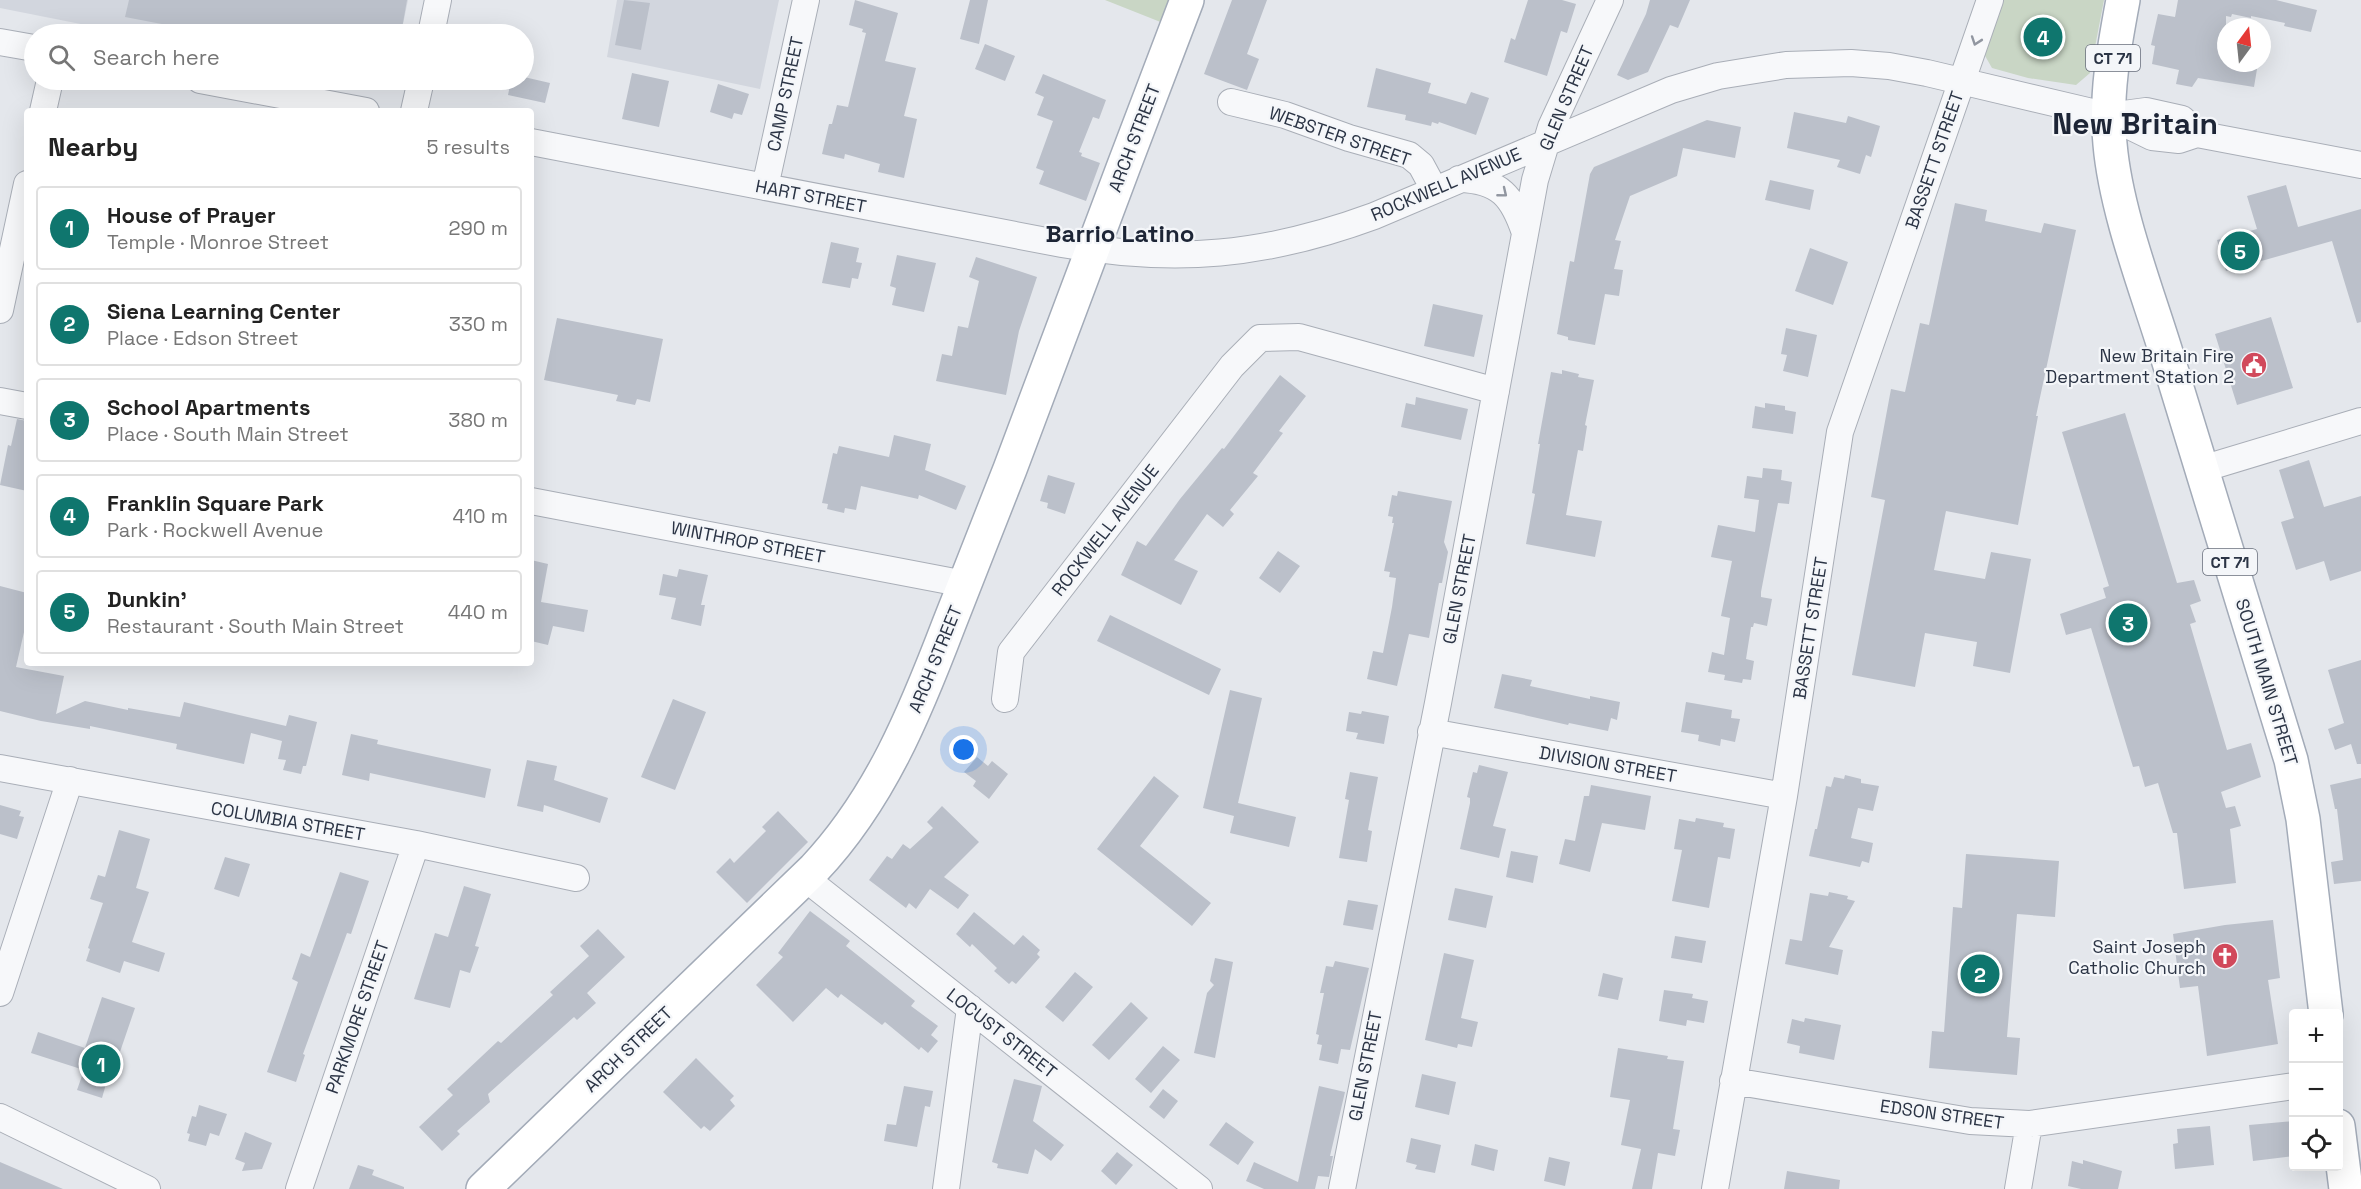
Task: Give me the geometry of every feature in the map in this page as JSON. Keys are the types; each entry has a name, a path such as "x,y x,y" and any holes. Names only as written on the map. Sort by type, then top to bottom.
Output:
{"main road":[{"name":"ARCH STREET","path":"483,1189 828,854 851,826 889,765 921,696 986,533 1188,0"},
{"name":"CT 71","path":"2109,116 2112,63 2123,0"},
{"name":"SOUTH MAIN STREET","path":"2109,116 2112,163 2122,207 2295,777 2303,819 2325,1009"},
{"path":"2343,1165 2346,1189"}],"street":[{"path":"433,24 438,0"},
{"name":"CAMP STREET","path":"765,187 806,0"},
{"name":"GLEN STREET","path":"1342,1189 1525,233 1546,142 1610,0"},
{"name":"BASSETT STREET","path":"1714,1189 1784,796 1840,432 1990,0"},
{"path":"0,42 24,46"},
{"name":"ROCKWELL AVENUE","path":"1092,249 1123,253 1185,255 1229,253 1274,246 1347,226 1671,90 1712,78 1760,68 1807,64 1877,65 1927,73 2109,116 2152,137 2179,140 2197,134 2361,165"},
{"path":"44,108 48,90"},
{"path":"254,90 350,108"},
{"path":"415,108 419,90"},
{"name":"WEBSTER STREET","path":"1231,102 1285,115 1349,138 1409,155 1421,165 1434,189"},
{"name":"HART STREET","path":"534,143 1092,249"},
{"path":"1459,179 1480,181 1504,192 1516,209 1525,233"},
{"path":"0,310 24,198"},
{"name":"ROCKWELL AVENUE","path":"1005,699 1011,652 1232,366 1260,338 1299,337 1496,391"},
{"path":"0,401 24,405"},
{"path":"2202,469 2361,421"},
{"name":"WINTHROP STREET","path":"534,502 965,584"},
{"name":"DIVISION STREET","path":"1431,732 1784,796"},
{"name":"COLUMBIA STREET","path":"0,768 416,844 576,878"},
{"path":"0,993 70,780"},
{"name":"PARKMORE STREET","path":"299,1189 416,844"},
{"name":"LOCUST STREET","path":"805,878 1199,1189"},
{"path":"946,1189 970,1008"},
{"name":"EDSON STREET","path":"1733,1081 1970,1121 2029,1124 2289,1087"},
{"path":"0,1117 147,1189"},
{"path":"2018,1189 2029,1124"}],"shaded area":[{"path":"0,0 408,0 403,24 81,24 0,8"},
{"path":"617,0 779,0 760,89 607,57"}],"green space":[{"path":"1105,0 1172,0 1163,23"},
{"path":"2003,0 2104,0 2090,73 2076,85 2028,78 1992,68 1984,54"}],"building":[{"path":"129,0 407,0 403,24 162,24 125,17"},
{"path":"624,0 650,3 641,50 615,45"},
{"path":"855,0 898,13 885,61 916,68 904,116 917,119 904,178 878,172 880,164 845,154 844,159 822,154 829,124 832,124 837,105 848,107 866,33 862,32 863,29 849,25"},
{"path":"970,0 988,0 979,44 960,39"},
{"path":"1232,0 1267,0 1247,54 1259,59 1247,90 1204,74"},
{"path":"1528,0 1562,0 1576,4 1567,33 1561,31 1547,76 1504,62 1511,38 1515,40"},
{"path":"1650,0 1690,0 1678,28 1670,25 1648,72 1628,80 1617,75 1646,14"},
{"path":"2178,0 2276,0 2317,10 2311,32 2284,26 2285,23 2271,20 2271,18 2251,16 2251,18 2232,14 2231,17 2217,18 2217,72 2256,72 2254,87 2198,78 2192,87 2176,84 2179,70 2152,64 2155,46 2151,45 2158,14 2175,17"},
{"path":"985,44 1015,56 1005,81 975,69"},
{"path":"1376,68 1431,83 1428,93 1466,104 1471,92 1489,98 1476,135 1439,122 1438,124 1432,122 1431,126 1405,120 1406,115 1367,107"},
{"path":"632,73 669,81 659,127 622,119"},
{"path":"1043,74 1106,100 1099,119 1093,117 1079,152 1082,153 1081,156 1100,163 1086,201 1039,184 1044,171 1036,168 1053,121 1037,115 1044,97 1035,93"},
{"path":"534,79 550,83 545,103 508,95 509,90 534,90"},
{"path":"718,84 749,94 742,115 734,113 732,119 710,112"},
{"path":"1794,112 1846,123 1848,116 1880,126 1871,157 1866,155 1860,174 1837,167 1840,160 1787,148"},
{"path":"1707,120 1741,127 1735,158 1683,148 1677,176 1630,196 1615,240 1621,241 1614,269 1623,270 1619,296 1605,294 1595,345 1568,340 1568,337 1557,334 1570,261 1574,262 1590,174 1594,167"},
{"path":"1770,180 1814,190 1810,210 1765,200"},
{"path":"2286,185 2298,227 2361,209 2361,322 2357,323 2332,241 2226,271 2217,240 2257,229 2247,196"},
{"path":"1955,203 1987,210 1985,221 2041,233 2044,223 2076,230 2036,416 2038,416 2018,525 1946,511 1934,570 1985,579 1991,552 2031,559 2010,673 1973,666 1977,642 1925,633 1915,687 1852,675 1885,500 1871,497 1891,389 1905,392 1920,323 1929,325"},
{"path":"831,242 859,248 856,262 862,263 858,279 852,278 850,288 822,283"},
{"path":"1810,248 1848,262 1833,305 1795,291"},
{"path":"897,255 936,263 924,312 892,305 896,288 890,286"},
{"path":"976,257 1037,277 1019,331 1006,395 936,381 942,354 952,356 958,326 968,328 979,281 969,277"},
{"path":"1433,304 1483,315 1474,357 1424,346"},
{"path":"2271,317 2293,388 2237,405 2215,334"},
{"path":"557,318 663,339 650,402 637,399 635,405 616,401 618,395 544,380"},
{"path":"1786,328 1817,335 1808,377 1783,371 1787,355 1781,354"},
{"path":"1562,370 1579,374 1578,377 1594,380 1585,425 1587,426 1583,451 1578,450 1566,515 1602,521 1595,557 1526,544 1535,494 1532,493 1540,444 1538,444 1551,372 1562,374"},
{"path":"1280,375 1306,396 1279,431 1283,433 1253,473 1258,476 1230,510 1234,514 1223,527 1207,514 1174,560 1198,571 1181,605 1121,575 1137,541 1146,546 1180,499 1222,448 1224,449"},
{"path":"1416,397 1468,409 1461,440 1401,427 1406,403 1415,405"},
{"path":"1765,403 1785,406 1785,410 1796,412 1793,434 1752,428 1755,406 1765,408"},
{"path":"2125,413 2177,583 2194,580 2201,601 2190,605 2196,622 2190,624 2227,750 2251,743 2261,777 2221,792 2226,808 2235,806 2241,826 2230,829 2236,883 2184,889 2177,833 2173,833 2158,783 2145,787 2139,766 2133,767 2091,628 2066,635 2060,614 2106,598 2103,588 2109,586 2062,432"},
{"path":"17,419 24,420 24,490 0,485 8,445 11,446"},
{"path":"894,435 931,444 925,470 966,486 956,510 919,495 918,499 861,486 856,510 845,508 844,513 827,509 828,504 822,503 833,453 837,454 839,446 889,457"},
{"path":"2309,460 2324,507 2361,496 2361,571 2330,581 2324,561 2296,570 2281,522 2294,518 2279,470"},
{"path":"1763,468 1782,470 1781,480 1792,482 1789,504 1778,503 1761,592 1761,597 1772,599 1767,626 1754,623 1751,627 1746,659 1754,661 1751,680 1743,679 1742,683 1724,680 1725,675 1708,672 1712,652 1724,655 1730,618 1721,616 1732,561 1711,557 1718,525 1755,532 1759,500 1744,498 1747,476 1762,478"},
{"path":"1048,475 1075,483 1065,514 1047,508 1048,503 1040,501"},
{"path":"1398,491 1452,501 1444,542 1448,552 1442,583 1439,583 1429,638 1409,634 1397,686 1367,679 1373,651 1383,653 1392,607 1396,578 1389,577 1390,572 1384,571 1394,523 1392,523 1393,517 1388,516 1392,495 1397,496"},
{"path":"1278,551 1300,566 1280,593 1259,578"},
{"path":"534,561 548,564 541,602 588,610 584,632 553,626 548,645 534,642"},
{"path":"679,569 708,575 701,605 705,605 701,626 671,619 676,598 659,595 663,574 677,577"},
{"path":"0,586 24,592 24,632 16,667 64,676 56,714 85,701 180,717 184,702 286,726 289,715 317,722 306,766 303,766 301,774 283,770 286,760 278,759 282,741 251,733 244,764 176,749 177,744 90,726 90,729 41,721 0,711"},
{"path":"1110,615 1221,669 1209,695 1097,641"},
{"path":"2361,660 2361,764 2357,764 2351,744 2335,750 2328,729 2344,723 2328,670"},
{"path":"1502,674 1532,680 1530,686 1590,699 1590,696 1620,702 1617,720 1611,718 1608,731 1569,723 1568,725 1494,708"},
{"path":"1230,690 1262,698 1238,803 1296,817 1289,847 1230,833 1234,816 1203,808"},
{"path":"673,699 706,712 675,790 641,777"},
{"path":"1686,702 1732,710 1731,718 1740,719 1735,742 1721,739 1720,746 1698,741 1699,735 1681,732"},
{"path":"1362,711 1389,716 1384,744 1356,739 1358,733 1346,731 1349,712 1361,714"},
{"path":"351,734 378,740 377,744 491,769 485,798 370,773 369,781 342,775"},
{"path":"977,757 988,766 992,761 1008,774 989,799 973,786 976,781 964,772"},
{"path":"527,760 557,766 554,780 608,798 600,823 544,805 543,812 517,806"},
{"path":"1479,765 1508,772 1493,826 1506,829 1499,858 1460,849 1470,803 1470,798 1467,797 1473,772 1477,773"},
{"path":"1350,772 1378,777 1368,830 1372,831 1367,862 1339,858 1349,800 1345,799"},
{"path":"1845,775 1861,779 1861,783 1879,786 1873,811 1858,808 1851,838 1873,843 1869,863 1862,861 1860,867 1809,856 1826,786 1831,787 1834,777 1844,779"},
{"path":"1154,776 1179,796 1140,846 1211,903 1192,926 1097,849"},
{"path":"2361,778 2361,881 2334,884 2331,862 2343,860 2337,809 2335,809 2330,785"},
{"path":"1591,785 1651,796 1645,830 1602,823 1590,872 1559,864 1565,839 1575,841 1584,796 1589,796"},
{"path":"0,805 21,811 19,816 24,817 17,839 0,834"},
{"path":"942,806 979,842 944,877 969,895 958,909 930,889 916,909 909,903 906,908 869,880 887,856 892,859 903,844 910,849 933,828 927,822"},
{"path":"778,811 808,842 747,903 716,872 730,858 734,863 766,831 762,827"},
{"path":"1696,818 1724,823 1723,827 1735,829 1730,859 1718,857 1709,908 1672,901 1682,850 1674,849 1679,819 1695,822"},
{"path":"119,830 150,839 136,888 149,892 132,942 165,953 159,972 124,961 120,973 86,961 103,903 90,899 98,875 105,877"},
{"path":"1511,851 1538,856 1533,883 1506,877"},
{"path":"1966,854 2059,861 2055,917 2017,914 2007,1037 2020,1038 2017,1075 1929,1068 1932,1031 1944,1032 1953,907 1962,908"},
{"path":"225,857 250,864 239,897 214,889"},
{"path":"340,872 369,881 351,934 347,933 303,1054 305,1055 296,1082 267,1072 298,982 292,979 301,953 310,957"},
{"path":"464,886 491,894 475,946 479,947 470,973 460,970 450,1008 414,999 435,933 448,937"},
{"path":"1455,888 1493,896 1486,928 1448,920"},
{"path":"1829,892 1848,896 1847,899 1855,901 1829,947 1843,950 1838,975 1785,964 1790,939 1802,941 1810,893 1828,896"},
{"path":"1348,900 1378,905 1373,930 1343,925"},
{"path":"810,911 850,941 846,946 915,1001 911,1006 938,1026 931,1035 938,1041 928,1053 921,1047 919,1050 885,1022 882,1025 841,994 838,998 826,988 793,1022 756,985 783,957 778,953"},
{"path":"974,912 1014,945 1023,935 1040,950 1037,954 1040,957 1016,984 1012,981 1009,984 994,971 997,968 972,944 970,947 956,934"},
{"path":"2273,920 2280,978 2268,980 2278,1044 2207,1056 2198,986 2180,988 2173,934"},
{"path":"598,929 625,957 587,993 596,1003 577,1020 574,1017 488,1094 490,1102 457,1131 460,1134 442,1151 419,1127 453,1095 447,1089 498,1041 501,1043 553,995 550,992 589,956 580,946"},
{"path":"1675,936 1706,941 1702,963 1671,958"},
{"path":"1444,953 1474,960 1461,1018 1478,1022 1472,1047 1458,1044 1457,1048 1425,1040"},
{"path":"1215,958 1233,962 1215,1058 1194,1053 1207,993 1214,985 1210,981"},
{"path":"1335,961 1369,968 1350,1050 1341,1049 1338,1064 1319,1060 1322,1045 1317,1044 1319,1035 1316,1034 1324,993 1320,993 1326,966 1333,967"},
{"path":"1075,972 1093,987 1063,1022 1045,1007"},
{"path":"1603,973 1623,978 1618,1000 1598,996"},
{"path":"1664,990 1693,994 1692,998 1708,1001 1704,1023 1687,1020 1686,1026 1659,1021"},
{"path":"102,997 135,1008 102,1098 77,1090 84,1070 31,1053 38,1032 85,1048"},
{"path":"1131,1002 1148,1018 1109,1060 1092,1045"},
{"path":"1805,1018 1841,1025 1834,1060 1799,1053 1800,1046 1787,1043 1792,1019 1804,1022"},
{"path":"1163,1046 1180,1060 1151,1093 1135,1079"},
{"path":"1618,1048 1668,1056 1667,1059 1684,1061 1673,1129 1680,1130 1675,1156 1658,1153 1652,1189 1632,1189 1641,1149 1621,1145 1630,1100 1610,1097"},
{"path":"696,1058 734,1096 730,1100 735,1106 710,1131 704,1126 701,1129 663,1092"},
{"path":"1422,1074 1456,1082 1449,1115 1415,1107"},
{"path":"1014,1079 1042,1086 1033,1121 1064,1145 1051,1161 1035,1149 1028,1174 997,1168 998,1164 992,1162"},
{"path":"904,1086 933,1091 930,1107 925,1106 917,1147 884,1141 887,1124 896,1125"},
{"path":"1319,1086 1345,1092 1330,1156 1333,1156 1329,1177 1318,1176 1315,1189 1264,1189 1246,1181 1254,1162 1298,1182"},
{"path":"1163,1089 1178,1101 1164,1119 1149,1107"},
{"path":"199,1105 227,1114 219,1136 210,1133 206,1146 188,1141 190,1134 187,1133 192,1116 196,1117"},
{"path":"2289,1121 2289,1157 2253,1161 2249,1125"},
{"path":"1226,1122 1254,1142 1238,1165 1209,1145"},
{"path":"2210,1126 2214,1165 2175,1169 2173,1144 2178,1143 2177,1129"},
{"path":"245,1132 272,1143 262,1169 242,1171 245,1163 235,1159"},
{"path":"1411,1138 1441,1145 1435,1173 1415,1169 1417,1165 1406,1162"},
{"path":"1475,1144 1498,1150 1494,1171 1471,1165"},
{"path":"1117,1152 1133,1165 1116,1185 1101,1171"},
{"path":"1549,1157 1570,1162 1565,1186 1544,1181"},
{"path":"2083,1160 2122,1171 2118,1189 2081,1189 2068,1186 2072,1161 2083,1164"},
{"path":"0,1162 63,1189 0,1189"},
{"path":"358,1165 374,1170 372,1175 404,1187 404,1189 349,1189"},
{"path":"1787,1171 1840,1180 1839,1189 1784,1189"}],"place":[{"name":"Franklin Square Park","path":"2043,37"},
{"name":"Dunkin'","path":"2240,251"},
{"name":"New Britain Fire Department Station 2","path":"2254,365"},
{"name":"School Apartments","path":"2128,623"},
{"name":"Saint Joseph Catholic Church","path":"2225,956"},
{"name":"Siena Learning Center","path":"1980,974"},
{"name":"House of Prayer","path":"101,1064"}],"district":[{"name":"New Britain","path":"2135,123"},
{"name":"Barrio Latino","path":"1120,233"}]}
